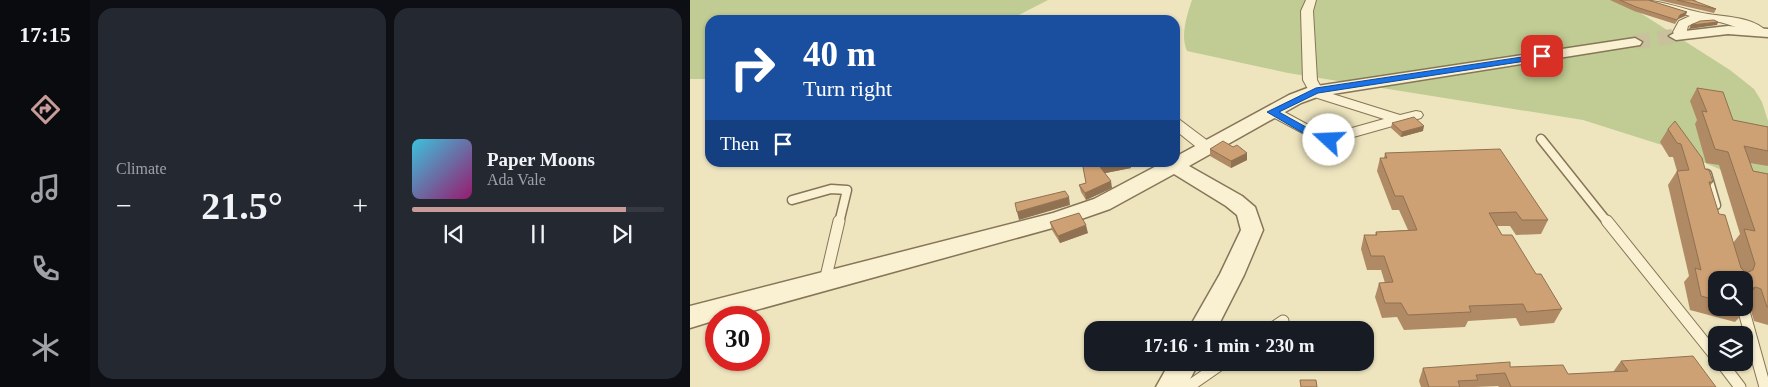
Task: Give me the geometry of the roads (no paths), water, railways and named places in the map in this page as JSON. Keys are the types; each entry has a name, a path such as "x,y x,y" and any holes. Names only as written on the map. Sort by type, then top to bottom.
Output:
{"street":[{"path":"1312,0 1307,11 1310,80 1314,91"},
{"path":"1651,3 1687,20 1706,17"},
{"path":"1651,3 1706,17 1746,24 1764,32"},
{"path":"1687,20 1681,26 1679,36 1728,30 1764,32"},
{"path":"1180,161 1314,91 1635,42"},
{"path":"1314,91 1399,119"},
{"path":"1272,112 1322,140 1334,139 1416,115"},
{"path":"1180,127 1206,147"},
{"path":"690,317 1059,219 1128,191 1169,167"},
{"path":"1179,167 1234,201 1247,212 1252,230 1232,275 1207,321"},
{"path":"1171,387 1180,371"}],"lane":[{"path":"1541,139 1708,347"},
{"path":"1707,174 1718,213"},
{"path":"792,200 831,189 847,190 825,281"},
{"path":"1745,316 1765,387"},
{"path":"1188,387 1211,371"},
{"path":"1728,371 1741,387"}],"tunnel":[{"path":"1635,42 1676,36"}]}
